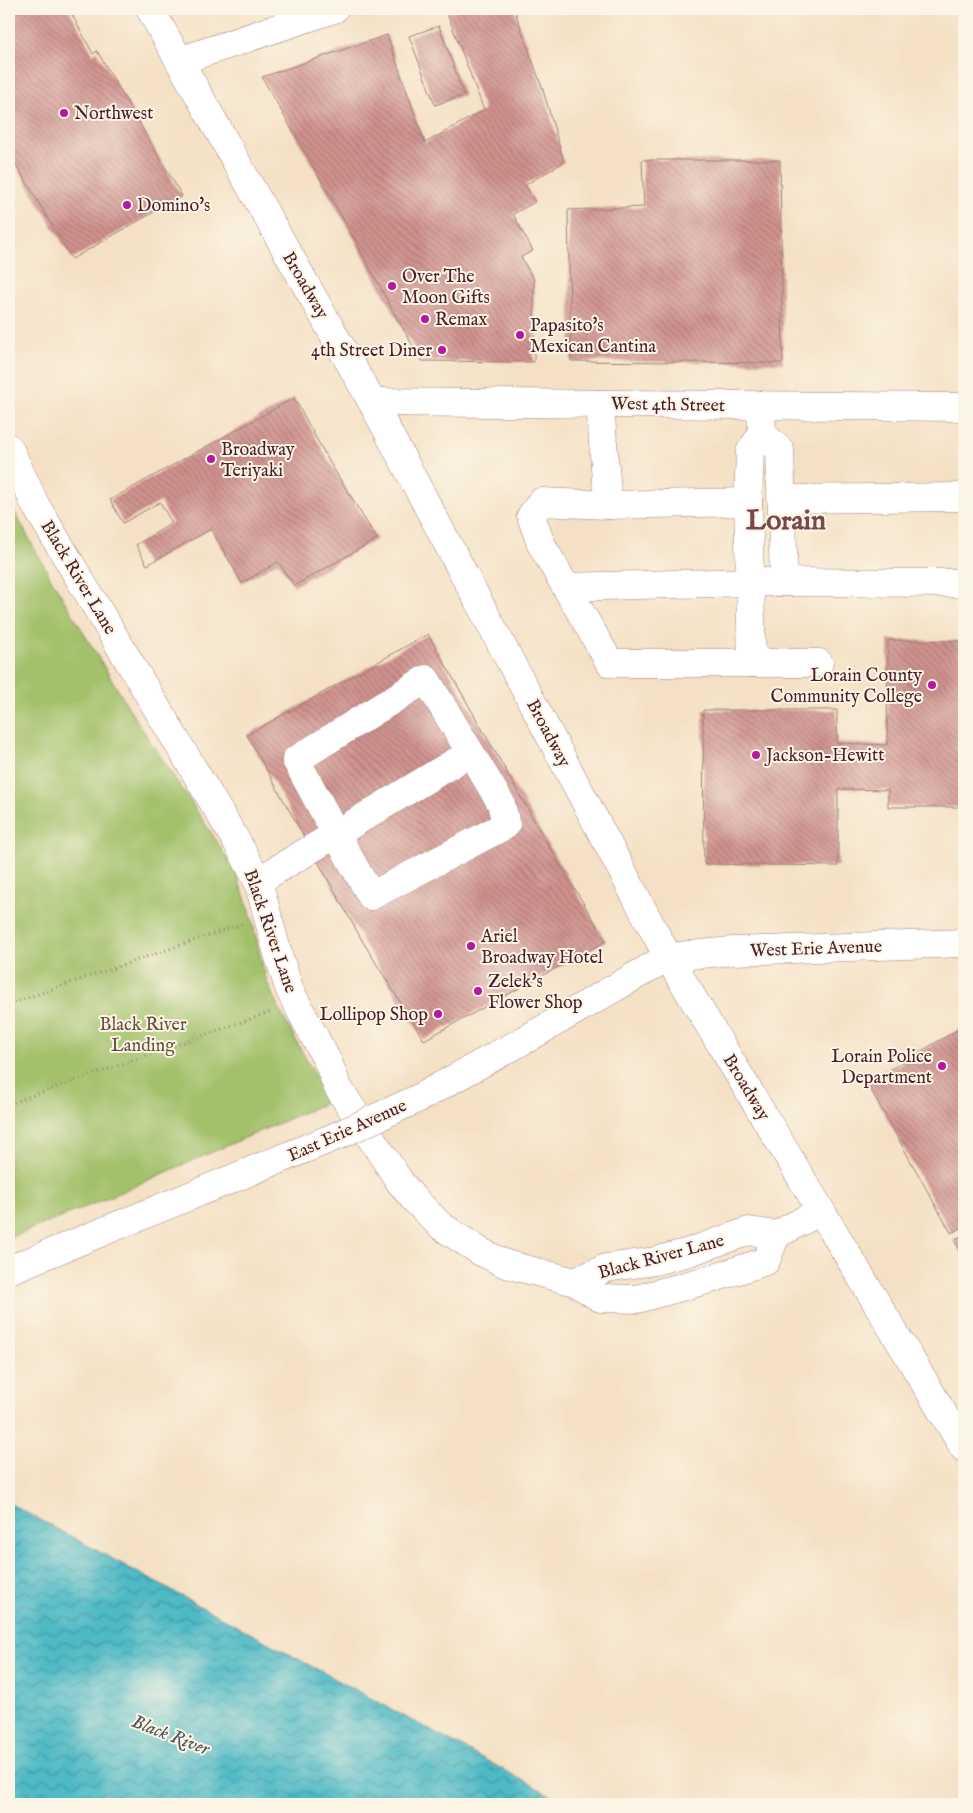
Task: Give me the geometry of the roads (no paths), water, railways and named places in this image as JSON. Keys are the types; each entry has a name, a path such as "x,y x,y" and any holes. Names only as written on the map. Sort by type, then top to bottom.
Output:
{"street":[{"name":"Broadway","path":"150,9 372,402 668,957 964,1448"},
{"path":"179,61 334,9"},
{"name":"West 4th Street","path":"372,402 964,407"},
{"path":"600,404 608,505"},
{"path":"752,663 748,502 750,452 762,434 761,405"},
{"path":"762,434 780,450 784,582"},
{"name":"Black River Lane","path":"9,448 36,506 237,842 258,881 284,974 296,1003 328,1064 337,1086 400,1182 428,1214 441,1226 466,1243 506,1264 576,1282 600,1298 637,1298 714,1278 766,1260 776,1235 821,1210"},
{"path":"782,499 964,498"},
{"path":"748,502 608,505 541,502 531,516 541,544 610,663 819,663"},
{"path":"566,586 750,582 964,582"},
{"path":"426,678 501,803 506,825 372,896 336,834 296,760 426,678"},
{"path":"258,881 455,762"},
{"name":"West Erie Avenue","path":"668,957 734,951 964,943"},
{"name":"East Erie Avenue","path":"9,1270 339,1135 417,1099 528,1038 668,957"}],"water":[{"name":"Black River","path":"9,1503 567,1804 9,1804"}],"place":[{"name":"Northwest","path":"64,113"},
{"name":"Domino's","path":"127,205"},
{"name":"Over The Moon Gifts","path":"392,286"},
{"name":"Remax","path":"425,319"},
{"name":"Papasito's Mexican Cantina","path":"520,335"},
{"name":"4th Street Diner","path":"442,350"},
{"name":"Broadway Teriyaki","path":"211,459"},
{"name":"Lorain County Community College","path":"932,685"},
{"name":"Jackson-Hewitt","path":"756,755"},
{"name":"Ariel Broadway Hotel","path":"471,946"},
{"name":"Zelek's Flower Shop","path":"478,991"},
{"name":"Lollipop Shop","path":"438,1014"},
{"name":"Lorain Police Department","path":"942,1066"}],"district":[{"name":"Lorain","path":"786,519"}],"park label":[{"name":"Black River Landing","path":"143,1034"}]}
